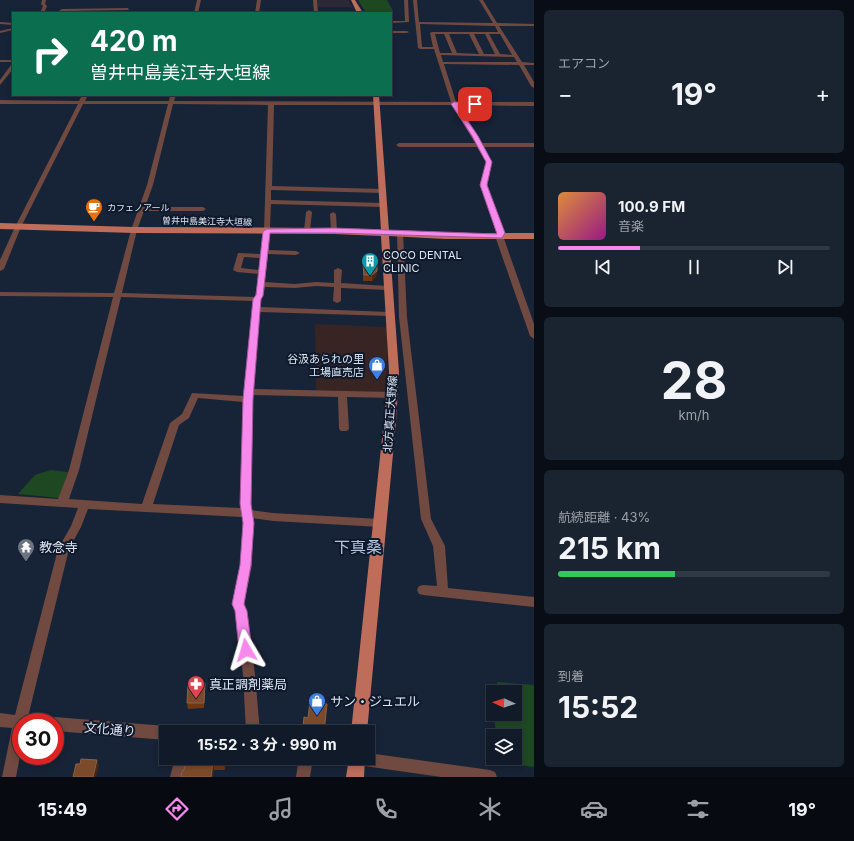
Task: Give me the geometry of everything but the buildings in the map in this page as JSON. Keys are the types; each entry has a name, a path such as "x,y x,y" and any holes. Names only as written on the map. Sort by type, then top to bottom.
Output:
{"main road":[{"path":"353,0 359,12"},
{"name":"北方真正大野線","path":"360,725 394,372 384,232 377,100"},
{"name":"曽井中島美江寺大垣線","path":"0,226 134,230 334,231 534,236"},
{"path":"355,777 356,765"}],"street":[{"path":"42,12 45,6 43,4 44,0"},
{"path":"196,12 199,0"},
{"path":"257,12 258,0"},
{"path":"315,0 316,12"},
{"path":"392,22 407,22 406,0"},
{"path":"415,0 420,48 436,48"},
{"path":"481,0 534,86"},
{"path":"59,12 62,10 128,9 126,12"},
{"path":"0,23 12,24"},
{"path":"417,23 534,26"},
{"path":"0,32 12,29"},
{"path":"506,30 486,33 432,32 437,54 441,62 454,104 480,144 489,162 484,185 502,233 499,236 534,336"},
{"path":"527,31 534,31"},
{"path":"392,32 407,32"},
{"path":"446,33 455,55"},
{"path":"471,33 483,56"},
{"path":"486,33 498,55"},
{"path":"437,54 516,56"},
{"path":"0,61 12,61"},
{"path":"441,62 534,64"},
{"path":"0,83 12,67"},
{"path":"0,269 18,227 84,96"},
{"path":"62,503 74,470 134,230 150,185 172,96"},
{"path":"250,96 250,104"},
{"path":"324,96 325,104"},
{"path":"0,102 325,104 377,100 454,104 534,104"},
{"path":"252,725 249,676 241,611 238,604 246,565 248,523 245,504 249,396 257,299 260,296 267,231 270,104"},
{"path":"399,145 534,145"},
{"path":"268,188 382,192"},
{"path":"268,202 383,205"},
{"path":"142,209 203,209"},
{"path":"307,231 309,212"},
{"path":"333,214 334,231"},
{"path":"400,233 403,317 426,519 439,546 443,592"},
{"path":"262,272 237,270 241,254 296,253"},
{"path":"337,301 338,270"},
{"path":"261,284 295,286 316,284 388,288"},
{"path":"0,294 118,295 257,299"},
{"path":"256,309 390,314"},
{"path":"146,508 175,423 186,416 195,394 249,396 342,394 392,395"},
{"path":"342,394 344,429"},
{"path":"0,499 239,512 273,517 380,523"},
{"path":"24,713 64,549 76,527 85,504"},
{"path":"423,590 534,602"},
{"path":"0,720 12,721"},
{"name":"文化通り","path":"64,725 159,732"},
{"path":"375,761 490,777"},
{"path":"9,777 12,764"},
{"path":"177,777 180,765"},
{"path":"303,777 305,765"}],"shaded area":[{"path":"317,0 348,0 352,7 318,7"},
{"path":"315,324 388,327 386,394 316,391"}],"green space":[{"path":"358,0 387,0 393,11 365,11"},
{"path":"51,470 68,472 59,498 18,494 35,475"},
{"path":"497,682 534,685 534,767 520,765 522,765 522,729 496,729 494,721 522,721 522,685 497,685"}],"place":[{"name":"カフェノアール","path":"94,222"},
{"name":"COCO DENTAL CLINIC","path":"370,276"},
{"name":"谷汲あられの里 工場直売店","path":"377,380"},
{"name":"教念寺","path":"26,562"},
{"name":"真正調剤薬局","path":"196,699"},
{"name":"サン・ジュエル","path":"317,716"}],"district":[{"name":"下真桑","path":"358,547"}],"route":[{"path":"246,650 241,611 238,604 246,565 248,523 245,504 248,399 257,299 260,296 267,231 334,231 445,236 499,236 502,233 484,185 489,162 480,144 454,104 475,104"}]}
